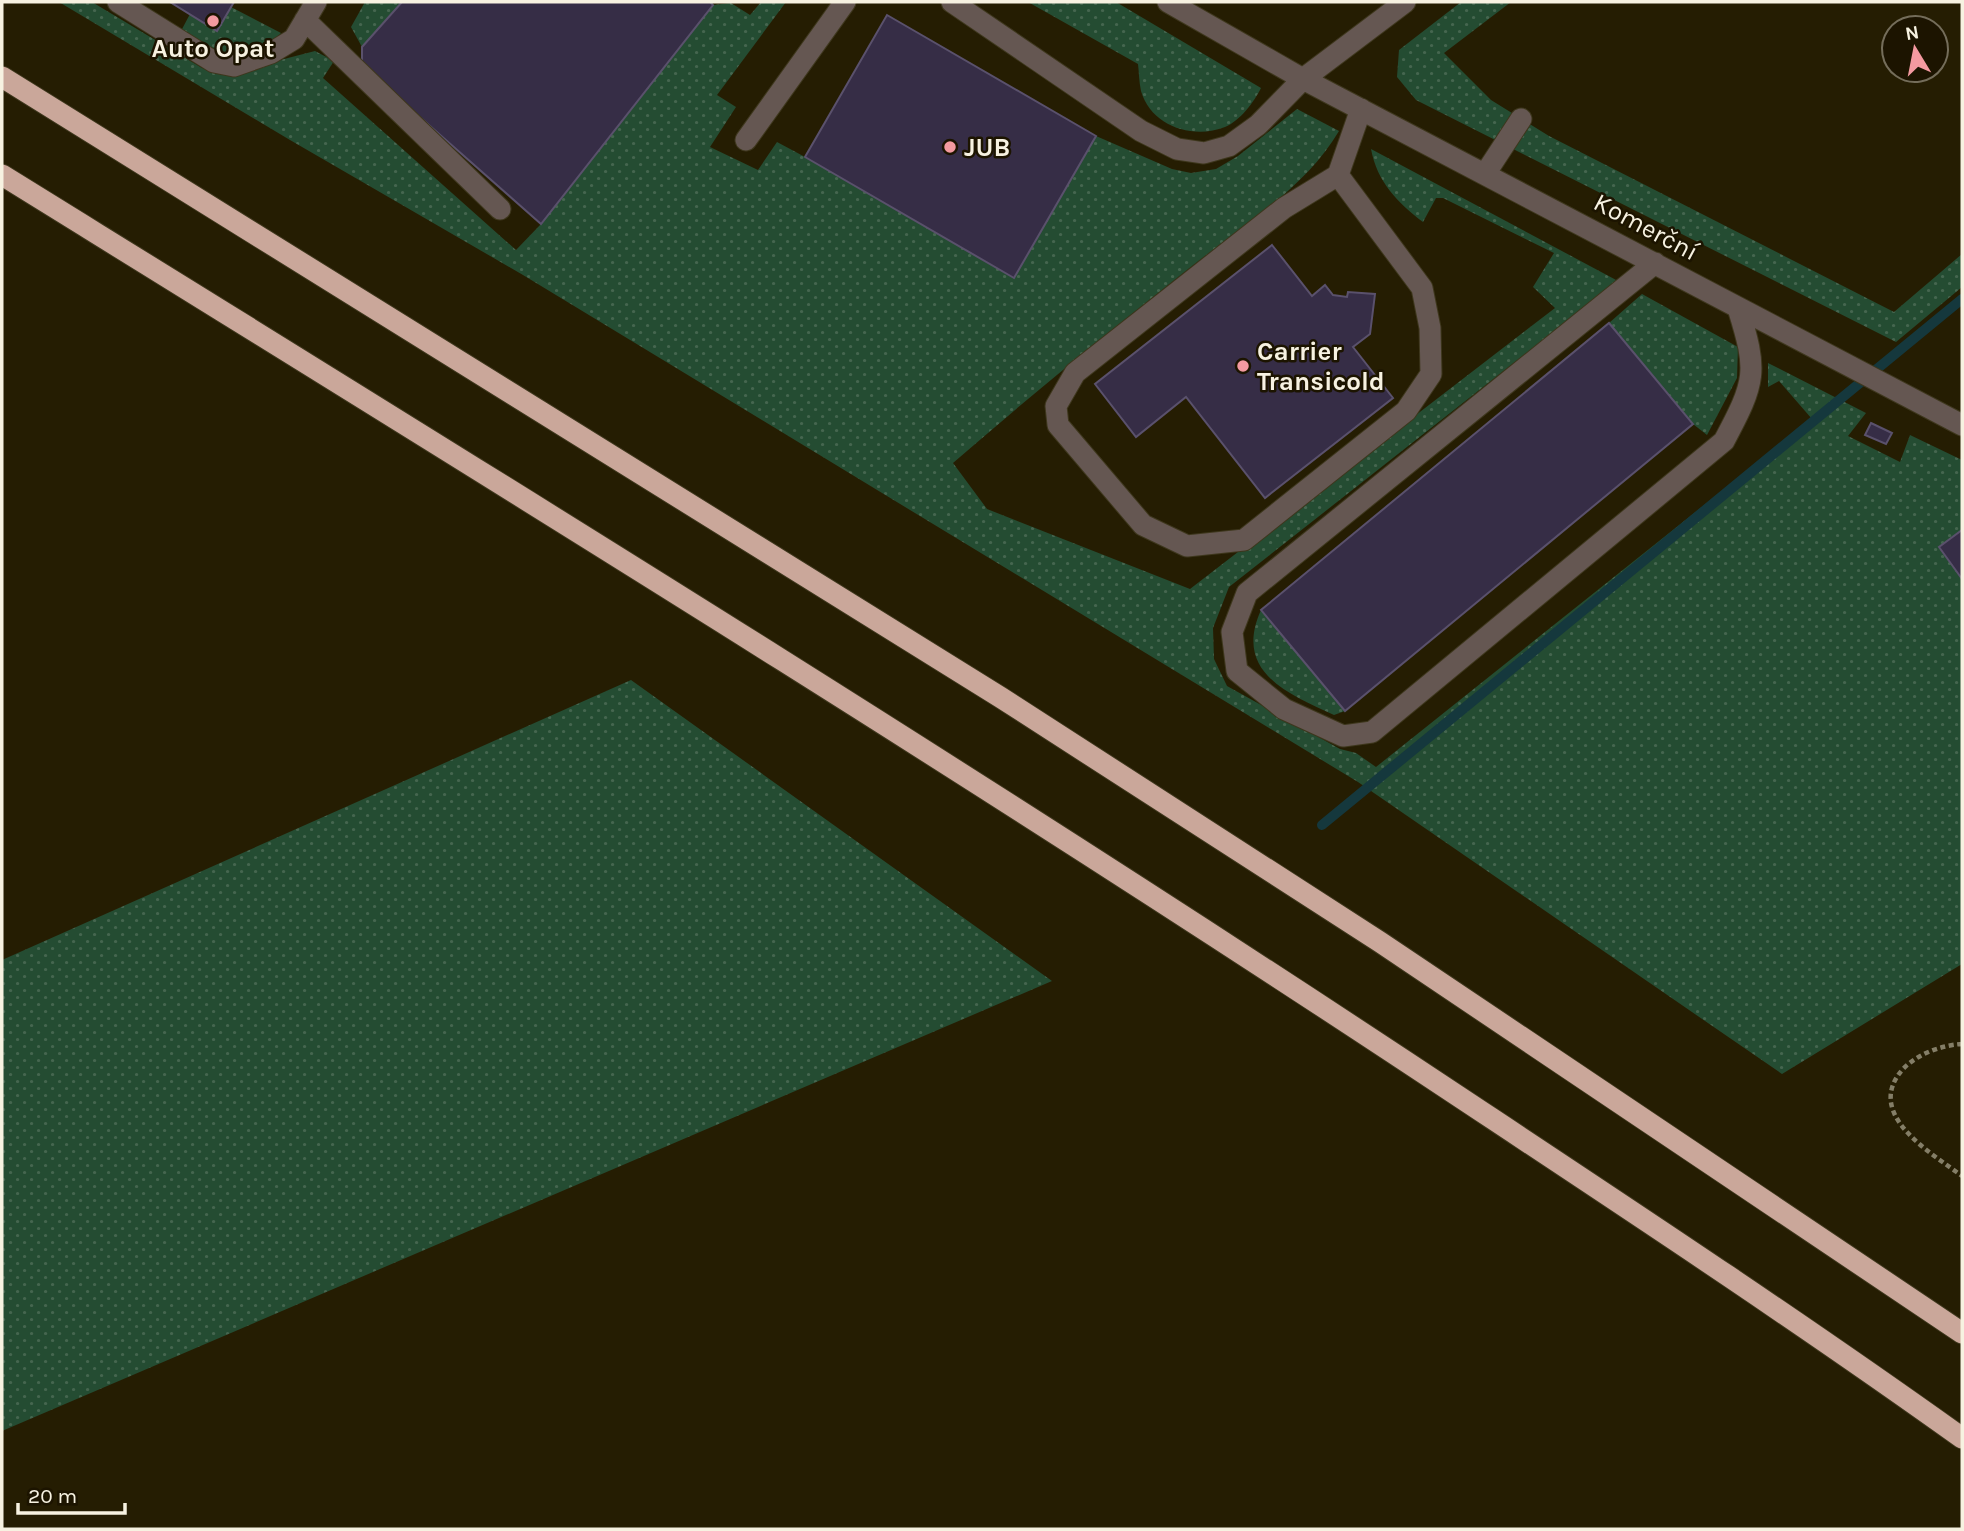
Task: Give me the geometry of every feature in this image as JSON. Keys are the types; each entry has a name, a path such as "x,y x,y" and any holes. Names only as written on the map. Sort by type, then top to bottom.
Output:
{"highway":[{"path":"2,77 1012,704 1380,942 1962,1333"},
{"path":"2,175 577,530 958,770 1580,1177 1962,1438"}],"street":[{"path":"118,2 214,62 233,66 271,53 294,39 310,11 500,209"},
{"path":"746,140 845,2"},
{"path":"952,2 1141,131 1177,149 1204,153 1229,146 1258,125 1303,79 1405,2"},
{"name":"Komerční","path":"1168,2 1303,79 1962,425"},
{"path":"1338,176 1422,288 1430,328 1431,374 1406,411 1244,540 1187,546 1143,524 1058,425 1056,406 1075,373 1284,208 1338,176 1361,109"},
{"path":"1485,174 1521,119"},
{"path":"1655,263 1247,593 1232,632 1237,671 1284,709 1343,736 1372,732 1724,441 1748,396 1753,355 1738,308"}],"path":[{"path":"1962,1044 1912,1060 1894,1080 1889,1102 1898,1121 1917,1142 1962,1176"}],"green space":[{"path":"59,2 92,2 202,68 226,74 315,51 334,61 323,78 516,250 541,224 713,5 731,3 750,15 761,2 786,2 717,95 736,107 710,147 758,170 777,142 805,157 1096,136 1172,169 1191,173 1216,169 1238,156 1297,109 1339,131 1308,171 1269,207 1098,341 953,463 987,509 1190,589 1555,308 1533,287 1554,253 1443,198 1436,198 1423,222 1405,207 1383,182 1371,149 1618,281 1229,587 1213,628 1214,659 1227,686 1340,749 1356,753 1376,767 1812,419 1779,381 1768,387 1768,363 1866,413 1848,436 1900,462 1910,435 1962,460 1962,530 1939,547 1962,579 1962,964 1782,1074 1358,782 523,275"},
{"path":"365,2 402,2 362,47 351,27"},
{"path":"1028,2 1116,2 1261,88 1246,110 1225,127 1200,132 1175,127 1154,113 1146,103 1141,91 1138,64"},
{"path":"1461,2 1511,2 1444,53 1491,100 1549,136 1894,312 1962,254 1962,287 1896,342 1416,100 1397,77 1399,50"},
{"path":"231,7 281,33 269,44 244,54 219,50 181,31 190,14"},
{"path":"1642,294 1738,347 1737,378 1707,435 1693,424 1609,323"},
{"path":"1261,610 1345,711 1334,715 1283,689 1270,678 1260,665 1254,650 1254,631"},
{"path":"631,680 1052,981 2,1431 2,960"}],"building":[{"name":"Auto Opat","path":"170,2 234,2 217,31"},
{"path":"402,2 710,2 713,5 541,224 362,66 362,47"},
{"name":"JUB","path":"887,15 1096,136 1014,278 805,157"},
{"name":"Carrier Transicold","path":"1272,245 1312,296 1325,285 1333,295 1347,297 1348,292 1375,294 1370,334 1353,347 1393,398 1265,498 1186,397 1136,437 1095,384"},
{"path":"1609,323 1693,424 1345,711 1261,610"},
{"path":"1871,423 1892,433 1886,444 1865,435"},
{"path":"1962,530 1962,579 1939,547"}],"waterway":[{"path":"1322,825 1962,299"}],"place":[{"name":"Auto Opat","path":"213,21"},
{"name":"JUB","path":"950,147"},
{"name":"Carrier Transicold","path":"1243,366"}]}
